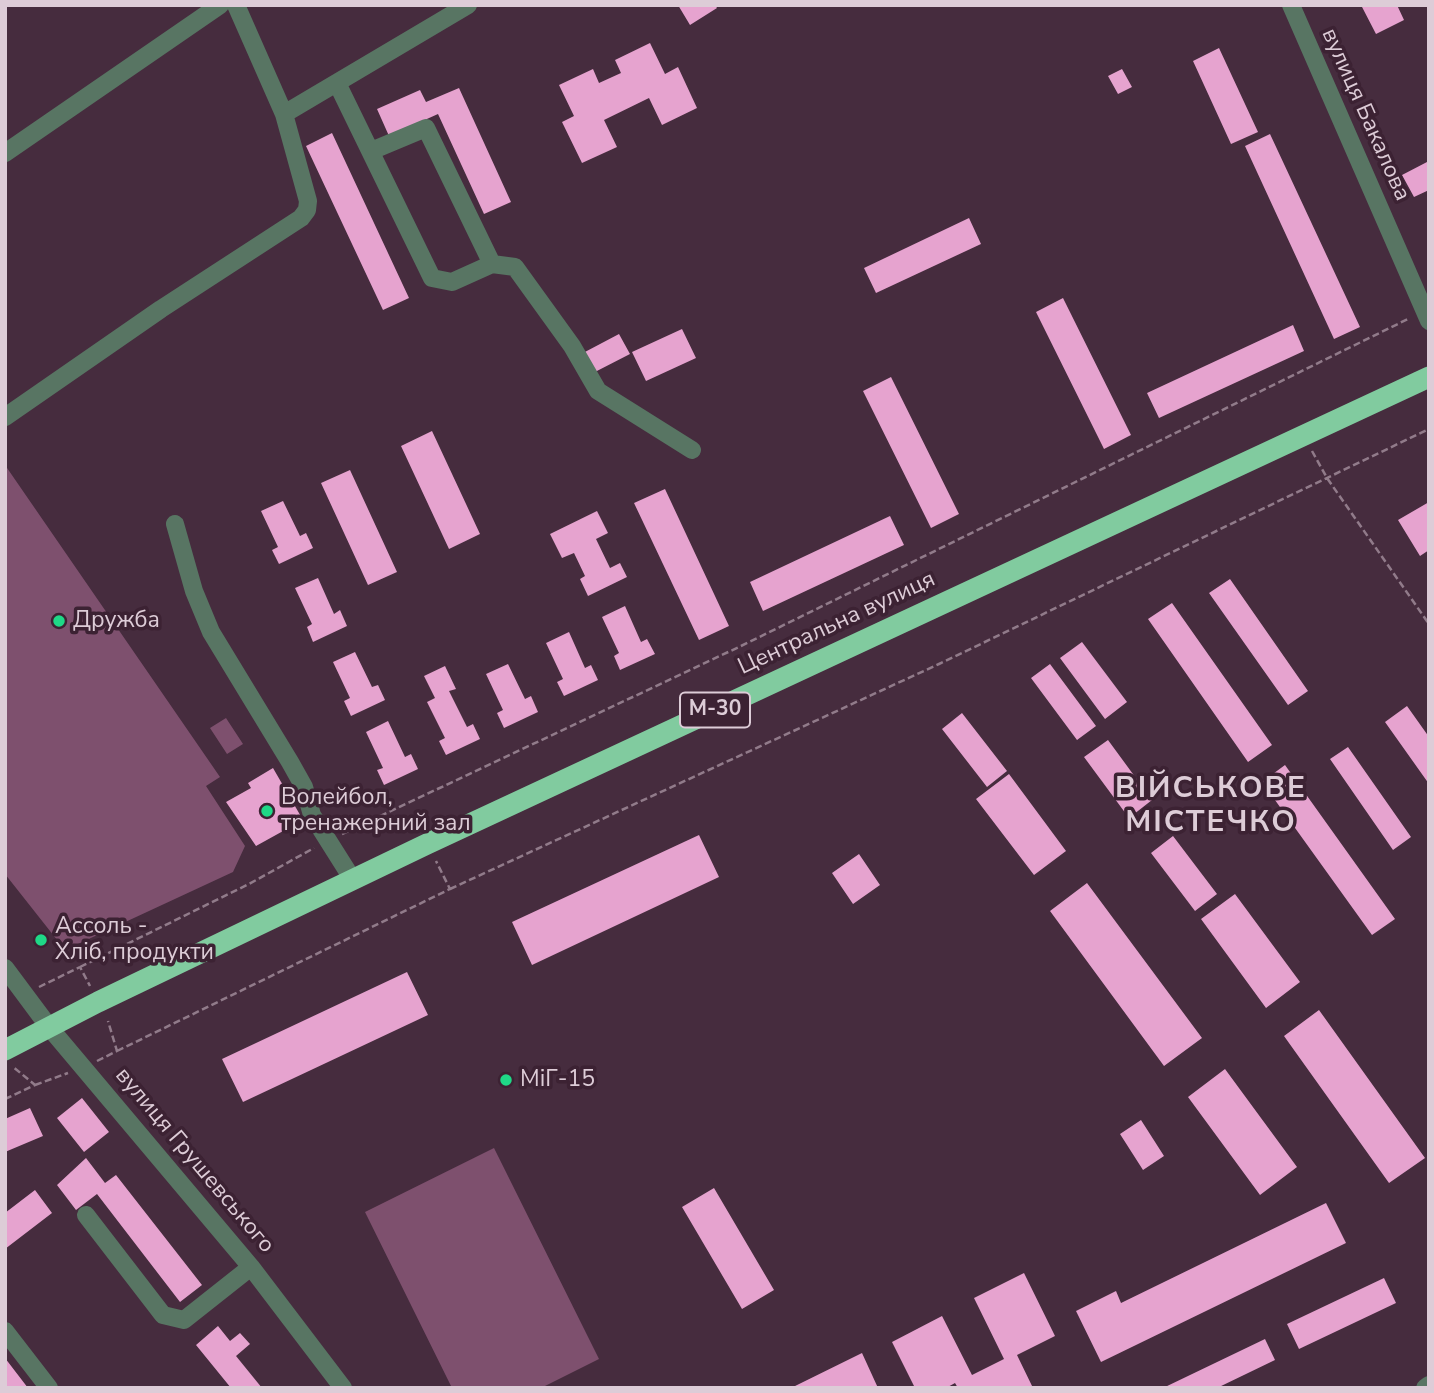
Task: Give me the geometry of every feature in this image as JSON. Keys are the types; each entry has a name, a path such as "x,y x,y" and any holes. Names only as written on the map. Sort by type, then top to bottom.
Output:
{"highway":[{"name":"Центральна вулиця","path":"9,1058 49,1027 353,880 1429,377"}],"street":[{"path":"5,153 220,5"},
{"path":"5,417 161,309 301,218 307,211 308,201 284,114 236,5"},
{"path":"284,114 468,5"},
{"name":"вулиця Бакалова","path":"1291,5 1427,316"},
{"path":"337,83 432,278 452,282 492,264 515,267 572,346 598,391 692,450"},
{"path":"371,151 426,128 492,264"},
{"path":"175,524 194,591 211,632 295,770 304,787 312,815 353,880"},
{"name":"вулиця Грушевського","path":"5,968 49,1027 251,1267 343,1388"},
{"path":"86,1215 163,1315 184,1320 251,1267"},
{"path":"5,1331 49,1388"}],"path":[{"path":"39,987 249,884 328,841 1427,316"},
{"path":"96,1061 450,889 927,670 1429,429"},
{"path":"1304,436 1327,478 1429,624"},
{"path":"436,861 450,889"},
{"path":"80,967 91,988"},
{"path":"108,1021 117,1051"},
{"path":"9,1058 35,1086"},
{"path":"5,1099 71,1072"}],"shaded area":[{"name":"Дружба","path":"5,465 220,777 206,786 245,846 233,872 65,950 5,874"},
{"path":"226,718 243,744 227,754 210,728"},
{"path":"494,1148 599,1359 541,1388 452,1388 365,1212"}],"building":[{"path":"678,5 715,5 717,8 690,25"},
{"path":"1361,5 1397,5 1404,20 1376,34"},
{"path":"650,43 665,74 678,67 697,108 662,125 649,98 604,120 617,147 582,163 562,122 574,116 559,85 593,69 599,83 621,73 615,60"},
{"path":"1219,48 1258,132 1231,144 1193,61"},
{"path":"1122,69 1132,87 1118,94 1108,76"},
{"path":"459,88 511,202 484,214 438,114 389,136 377,109 420,90 426,102"},
{"path":"332,133 409,298 383,310 306,146"},
{"path":"1270,134 1360,327 1334,339 1245,146"},
{"path":"1427,162 1429,190 1414,197 1402,175"},
{"path":"969,218 981,244 876,293 864,268"},
{"path":"1063,298 1131,435 1104,449 1036,312"},
{"path":"1293,325 1304,351 1159,418 1147,393"},
{"path":"682,329 696,358 646,381 632,352"},
{"path":"619,334 630,354 593,373 583,353"},
{"path":"891,377 959,514 931,528 863,391"},
{"path":"432,431 480,534 449,549 401,446"},
{"path":"350,470 397,572 368,585 321,483"},
{"path":"665,489 729,626 699,640 634,503"},
{"path":"283,501 300,536 306,533 313,548 279,564 272,550 278,547 261,511"},
{"path":"1429,502 1429,550 1420,556 1398,520"},
{"path":"597,511 608,533 596,539 610,568 620,563 627,577 588,596 580,579 585,576 574,553 562,558 550,534"},
{"path":"890,516 904,545 763,611 750,582"},
{"path":"318,578 334,614 340,610 347,626 313,642 307,627 312,624 295,588"},
{"path":"1230,579 1308,691 1288,705 1209,593"},
{"path":"1172,603 1272,745 1248,762 1148,619"},
{"path":"625,606 641,642 647,639 655,654 620,670 614,656 619,653 602,617"},
{"path":"569,632 585,668 591,665 598,680 564,696 557,682 563,679 546,643"},
{"path":"1082,642 1127,702 1105,719 1060,658"},
{"path":"355,652 372,687 378,685 385,700 351,716 344,701 350,698 333,662"},
{"path":"508,664 525,699 531,696 538,712 504,728 497,713 503,710 486,674"},
{"path":"1050,664 1096,726 1077,740 1031,678"},
{"path":"445,666 456,689 449,691 467,727 473,724 480,739 446,755 439,741 445,738 427,702 435,698 424,676"},
{"path":"1407,706 1429,737 1429,784 1385,722"},
{"path":"962,713 1007,771 987,787 942,729"},
{"path":"388,721 405,757 411,754 418,769 384,785 377,770 383,768 366,732"},
{"path":"1108,740 1152,800 1129,818 1084,757"},
{"path":"1348,747 1411,837 1393,850 1330,759"},
{"path":"1285,765 1395,919 1372,935 1262,782"},
{"path":"273,768 303,820 256,846 226,802 251,788 248,783"},
{"path":"1009,774 1066,851 1034,875 976,799"},
{"path":"699,835 719,877 532,965 512,922"},
{"path":"1173,836 1217,894 1195,911 1151,853"},
{"path":"859,854 880,885 853,904 832,873"},
{"path":"1087,883 1202,1038 1164,1066 1050,911"},
{"path":"1235,894 1300,982 1266,1008 1201,919"},
{"path":"407,972 428,1015 243,1102 222,1059"},
{"path":"1319,1010 1425,1158 1389,1183 1284,1036"},
{"path":"1225,1069 1297,1167 1260,1195 1188,1097"},
{"path":"82,1098 109,1132 84,1152 57,1118"},
{"path":"30,1108 43,1136 5,1152 5,1119"},
{"path":"1141,1120 1164,1156 1143,1170 1120,1134"},
{"path":"86,1158 105,1183 116,1175 202,1285 180,1302 97,1194 76,1210 57,1185"},
{"path":"714,1188 774,1290 742,1309 682,1207"},
{"path":"35,1190 52,1213 5,1249 5,1213"},
{"path":"1326,1203 1346,1243 1101,1362 1076,1311 1116,1291 1121,1303"},
{"path":"1024,1273 1055,1336 1017,1355 1033,1388 958,1388 955,1383 946,1388 915,1388 892,1342 942,1316 972,1375 1004,1359 974,1298"},
{"path":"1384,1278 1396,1303 1299,1349 1287,1324"},
{"path":"218,1326 230,1341 240,1333 250,1344 236,1356 262,1388 231,1388 196,1345"},
{"path":"1265,1339 1275,1360 1217,1388 1163,1388"},
{"path":"862,1353 878,1388 791,1388"},
{"path":"5,1358 28,1388 5,1388"}],"place":[{"name":"Дружба","path":"59,621"},
{"name":"Волейбол, тренажерний зал","path":"267,811"},
{"name":"Ассоль - Хліб, продукти","path":"41,940"},
{"name":"МіГ-15","path":"506,1080"}],"district":[{"name":"ВІЙСЬКОВЕ МІСТЕЧКО","path":"1211,807"}]}
